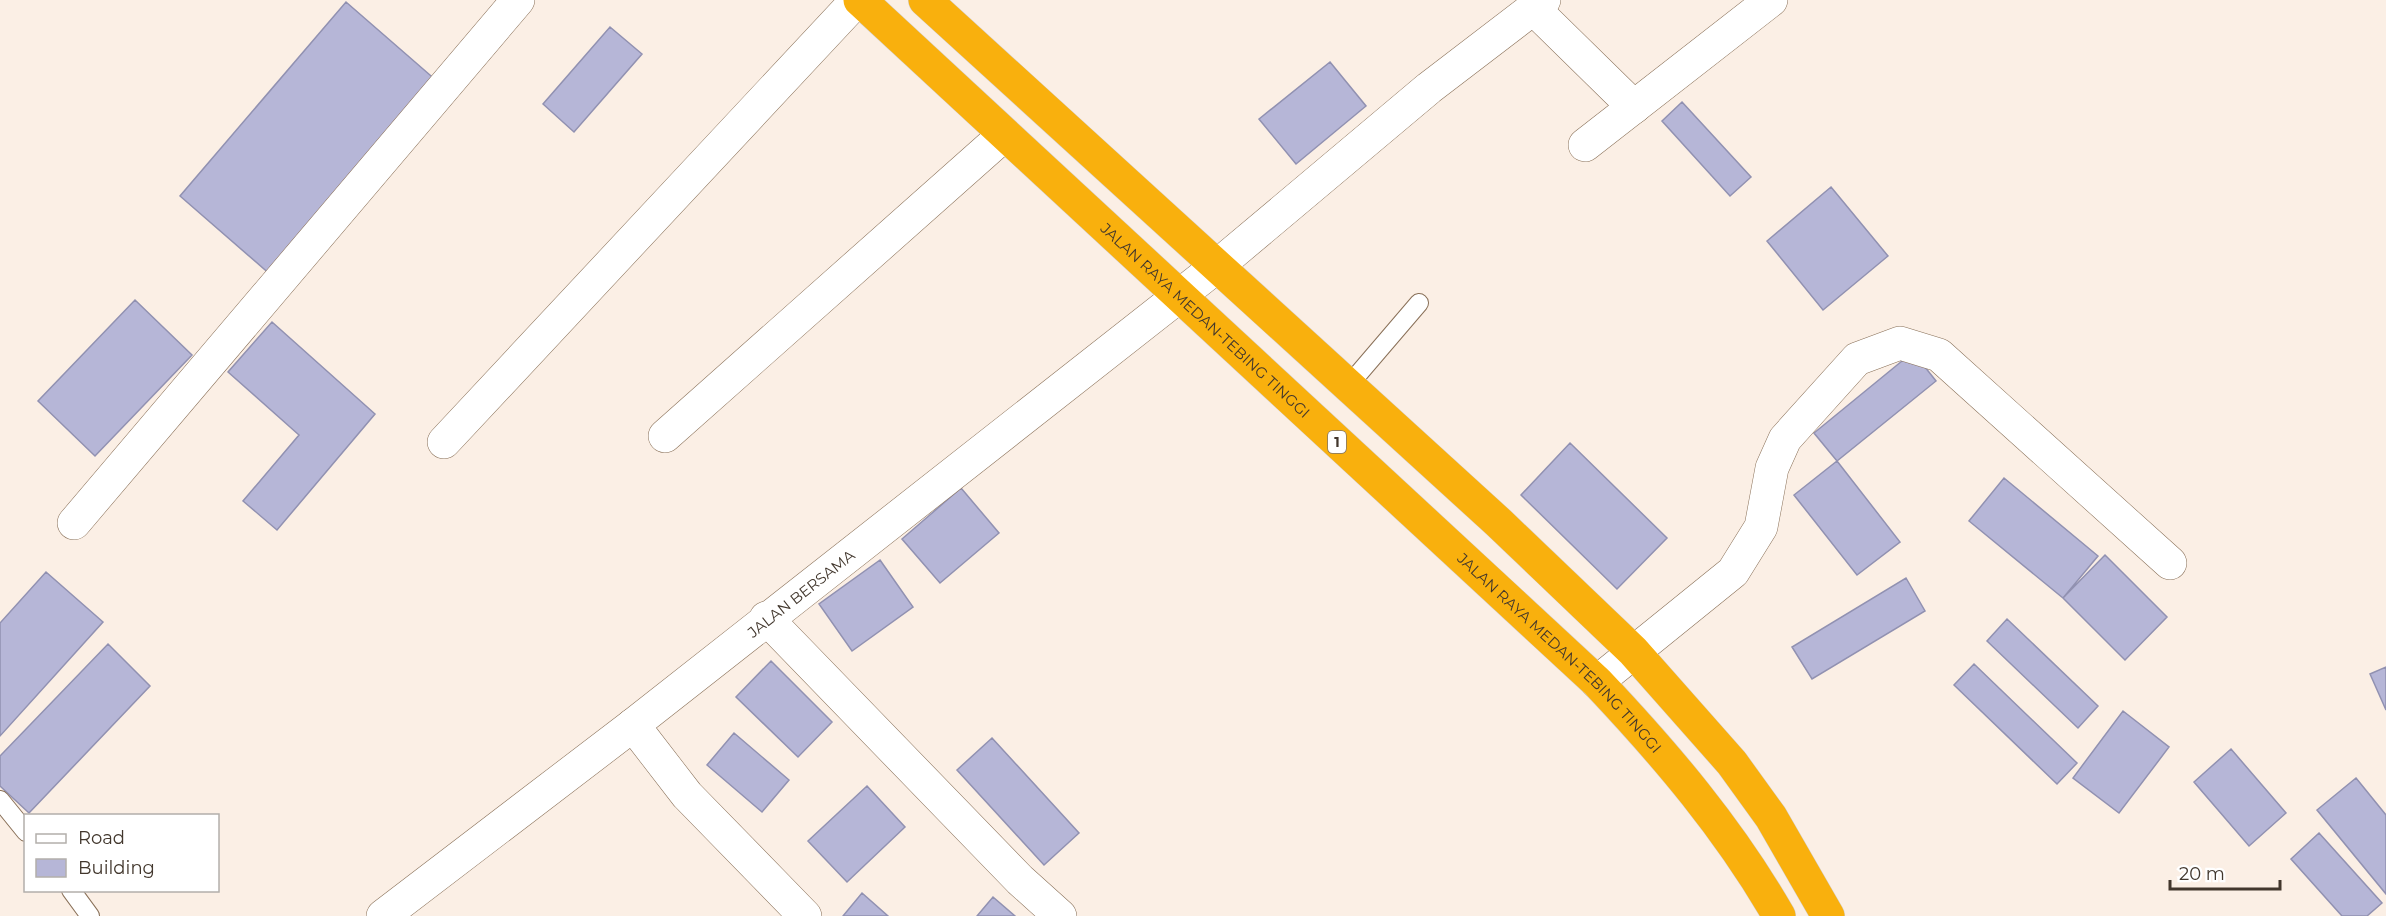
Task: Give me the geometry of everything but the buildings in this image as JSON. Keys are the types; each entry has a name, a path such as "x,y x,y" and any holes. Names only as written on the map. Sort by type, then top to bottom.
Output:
{"highway":[{"name":"JALAN RAYA MEDAN-TEBING TINGGI","path":"858,0 1597,682 1663,752 1733,842 1778,915"},
{"path":"925,0 1498,522 1633,651 1732,763 1771,817 1826,908"}],"street":[{"path":"74,523 518,0"},
{"path":"444,442 858,0"},
{"path":"1585,145 1771,0"},
{"path":"1539,4 1634,107"},
{"name":"JALAN BERSAMA","path":"383,916 633,725 766,618 1216,267 1429,88 1539,4"},
{"path":"666,436 1004,135"},
{"path":"1597,682 1733,572 1761,527 1772,468 1785,439 1857,359 1900,343 1939,355 2170,563"},
{"path":"766,618 1020,880 1060,916"},
{"path":"633,725 687,795 806,916"}],"lane":[{"path":"1348,386 1419,303"},
{"path":"0,800 24,830"},
{"path":"72,892 90,916"}]}
